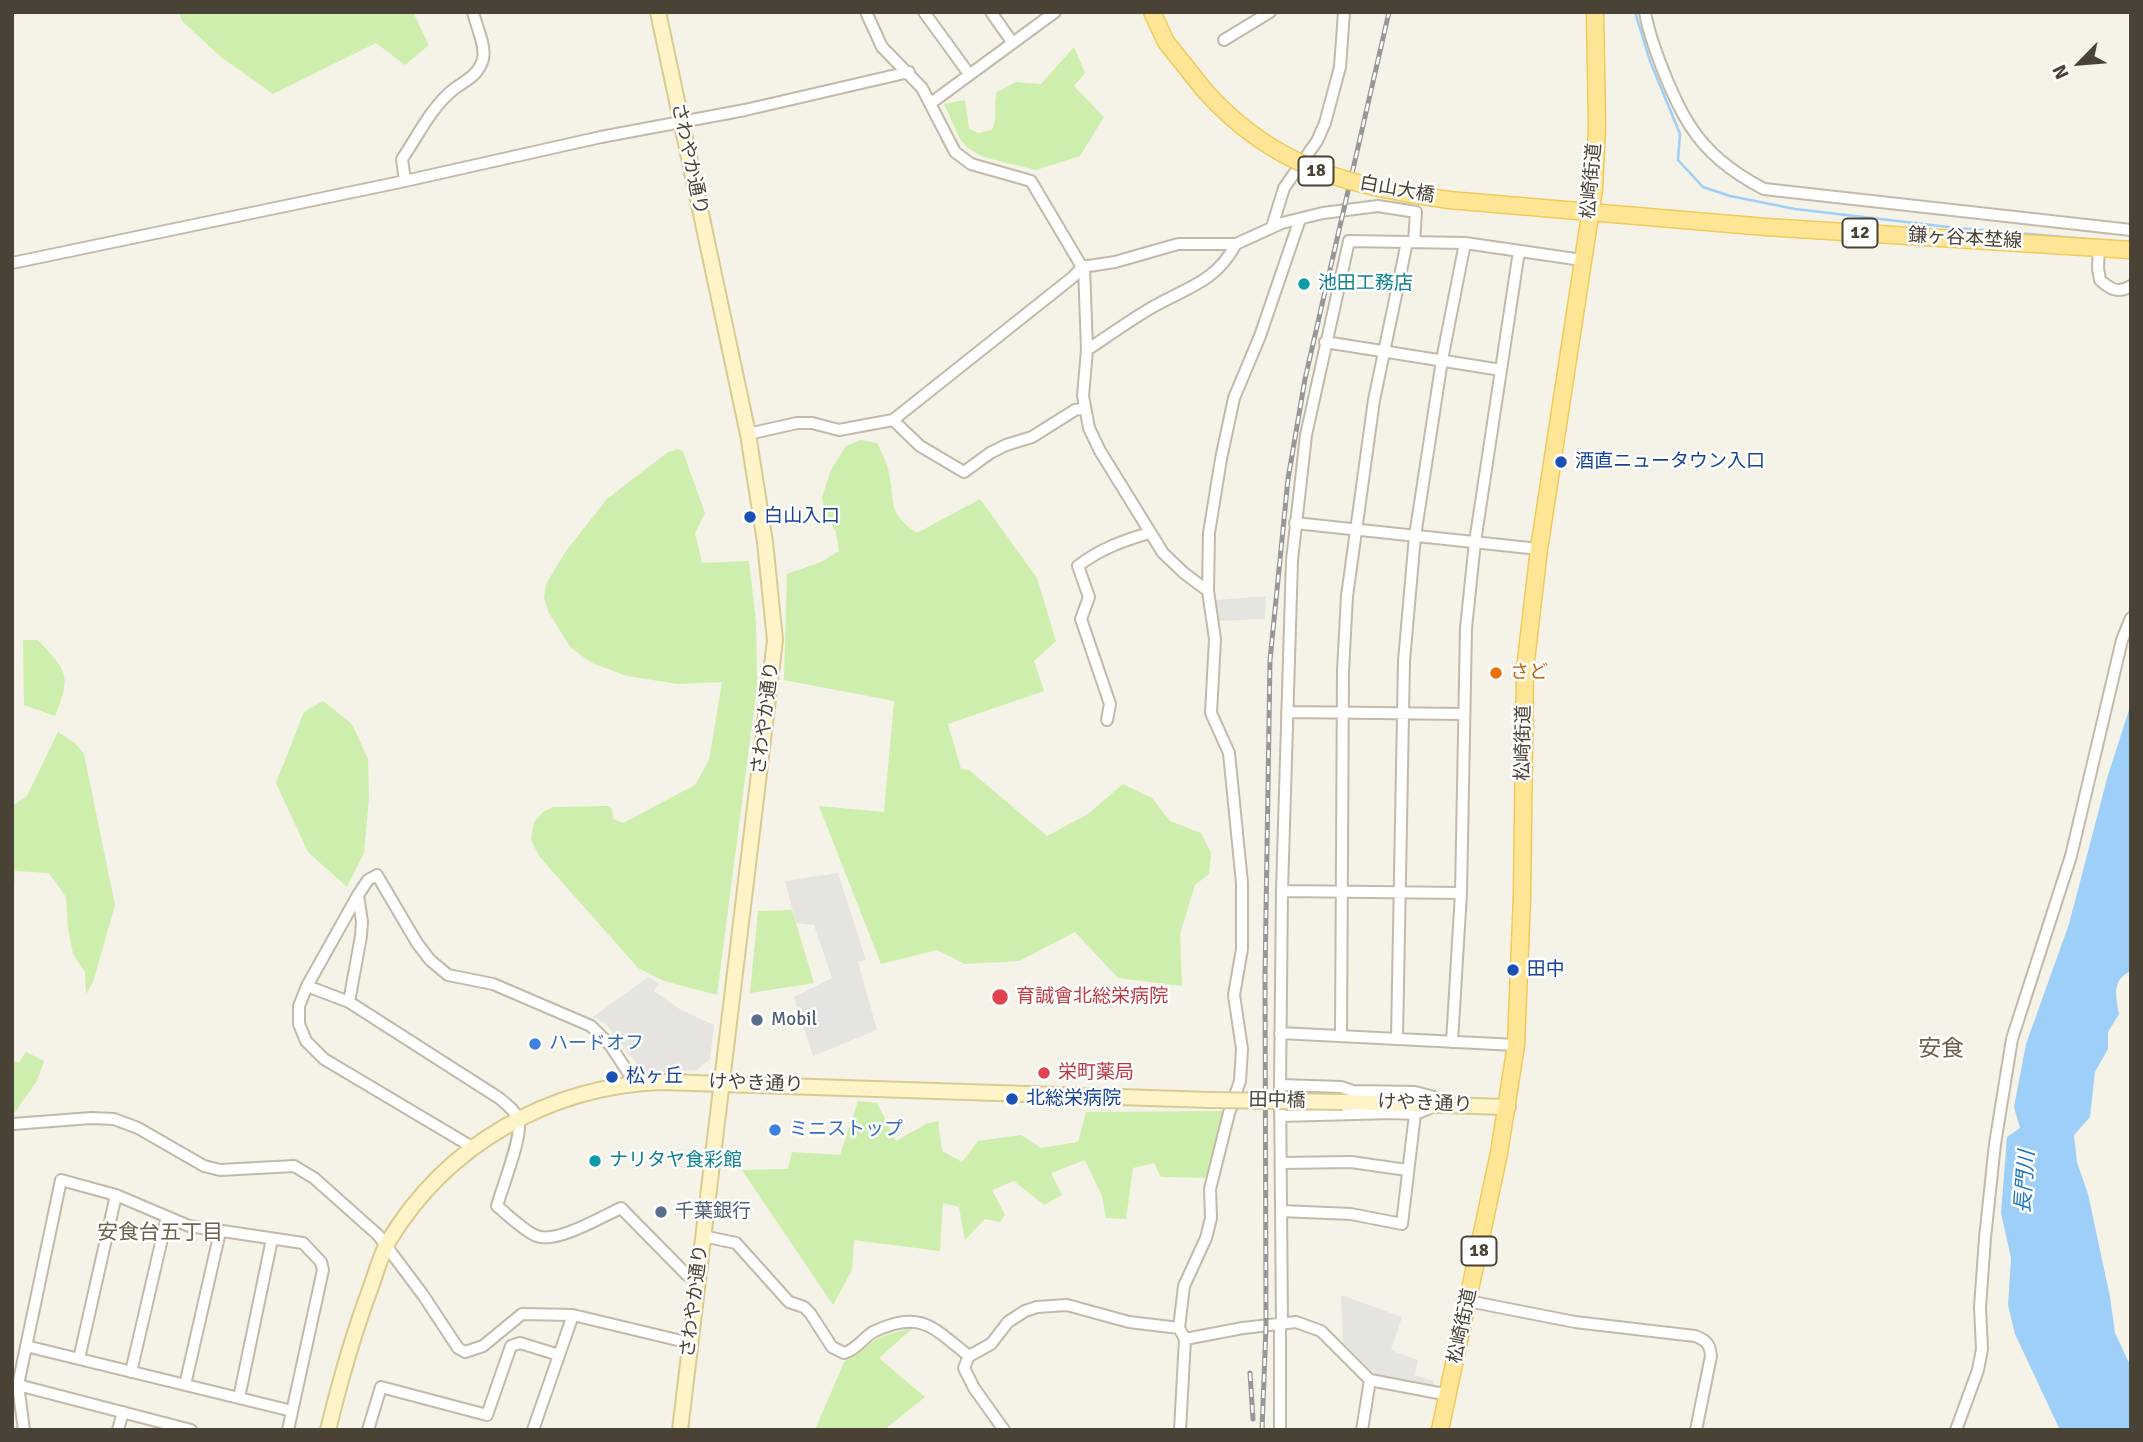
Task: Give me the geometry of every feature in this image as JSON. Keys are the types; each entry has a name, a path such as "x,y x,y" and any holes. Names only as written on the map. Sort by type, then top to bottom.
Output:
{"main road":[{"name":"白山大橋","path":"1152,12 1166,42 1222,110 1255,137 1317,172 1392,192 1590,213"},
{"name":"松崎街道","path":"1440,1430 1508,1107 1516,1045 1522,896 1525,669 1539,549 1594,189 1597,126 1595,12"},
{"name":"鎌ヶ谷本埜線","path":"1590,213 1766,228 2131,250"}],"street":[{"path":"405,181 402,159 438,104 476,74 481,65 483,48 473,12"},
{"name":"さわやか通り","path":"658,12 748,435 765,542 775,640 680,1430"},
{"path":"866,12 882,47 922,88 948,140 962,158 971,164 1031,181 1083,267 1087,350 1083,396 1089,428 1100,452 1149,533 1174,565 1208,591"},
{"path":"923,12 969,74"},
{"path":"990,12 1012,42"},
{"path":"931,103 1055,12"},
{"path":"1224,40 1269,12"},
{"path":"1645,12 1664,72 1690,127 1729,167 1764,189 2131,230"},
{"path":"1272,227 1284,188 1317,141 1325,123 1340,67 1341,13"},
{"path":"12,263 405,181 600,137 681,123 909,72"},
{"path":"748,435 797,423 812,423 839,430 893,420 1083,267 1115,262 1178,244 1236,244 1272,227 1300,219 1378,206 1416,212 1374,400 1347,596 1340,1036"},
{"path":"1180,1430 1185,1339 1179,1328 1184,1286 1206,1238 1211,1218 1210,1189 1240,1081 1242,1049 1234,995 1242,949 1242,883 1229,753 1211,713 1215,639 1208,591 1209,533 1220,458 1234,398 1261,336 1300,219"},
{"path":"1280,1430 1280,1032 1290,584 1306,435 1349,241 1465,243 1582,260"},
{"path":"1398,1038 1404,661 1415,536 1465,243"},
{"path":"1087,350 1152,307 1206,281 1220,269 1236,244"},
{"path":"2099,247 2100,280 2113,290 2123,291 2131,286"},
{"path":"1452,1042 1461,893 1466,628 1475,542 1519,251"},
{"path":"1325,342 1501,370"},
{"path":"893,420 920,446 964,472 990,453 1032,437 1074,410 1085,408"},
{"path":"1295,523 1539,549"},
{"path":"1107,720 1111,704 1081,619 1089,597 1078,566 1113,544 1149,533"},
{"path":"1956,1430 1978,1370 1982,1349 1980,1307 1986,1225 1995,1143 2012,1039 2071,856 2122,640 2131,618"},
{"path":"1287,712 1464,714"},
{"path":"472,1147 324,1059 306,1041 299,1024 299,1006 307,986 358,895 368,880 377,875 417,943 430,960 448,975 493,984 591,1026 610,1045 635,1083"},
{"path":"1282,891 1461,893"},
{"path":"349,1002 361,936 358,895"},
{"path":"307,986 349,1002 499,1098 518,1118 521,1132 497,1206 537,1236 546,1237 576,1228 621,1208 686,1274 697,1280"},
{"path":"1280,1032 1516,1045"},
{"name":"けやき通り","path":"328,1430 340,1378 359,1318 387,1244 411,1208 440,1175 472,1147 518,1118 588,1093 635,1083 721,1083 1210,1100"},
{"path":"1280,1085 1341,1087 1353,1091 1415,1092 1434,1097 1440,1104 1415,1114 1280,1116"},
{"name":"田中橋","path":"1210,1100 1343,1102"},
{"name":"けやき通り","path":"1343,1102 1508,1107"},
{"path":"1280,1211 1350,1214 1402,1224 1415,1114"},
{"path":"13,1124 91,1118 114,1119 138,1128 204,1167 220,1170 294,1166 332,1192 387,1244 458,1349 465,1352 483,1346 522,1314 573,1315 690,1343"},
{"path":"1281,1163 1351,1162 1407,1170"},
{"path":"24,1430 18,1385 61,1180 116,1195 189,1226 303,1243 321,1262 323,1270 288,1430"},
{"path":"79,1359 116,1195"},
{"path":"131,1372 167,1217"},
{"path":"186,1385 219,1232"},
{"path":"703,1236 736,1243 789,1302 804,1307 810,1313 832,1347 844,1353 854,1350 874,1332 914,1320 929,1325 969,1356"},
{"path":"239,1398 272,1239"},
{"path":"1468,1301 1575,1322 1695,1336 1704,1340 1710,1346 1711,1356 1696,1430"},
{"path":"1004,1430 974,1388 964,1368 969,1356 991,1344 1008,1322 1024,1311 1037,1307 1067,1305 1129,1322 1179,1328"},
{"path":"533,1430 573,1315"},
{"path":"1185,1339 1296,1322 1321,1331 1370,1380 1449,1395"},
{"path":"368,1430 381,1387 486,1415 511,1346 520,1343 559,1355"},
{"path":"26,1346 292,1410"},
{"path":"1363,1430 1370,1380"},
{"path":"18,1385 191,1430"},
{"path":"118,1430 122,1412"}],"green space":[{"path":"179,12 413,12 429,45 405,65 376,43 273,94 221,57 182,21"},
{"path":"1074,47 1085,73 1074,86 1104,117 1080,156 1036,170 983,157 968,148 960,139 944,104 965,100 969,129 978,133 992,130 997,92 1016,82 1041,84"},
{"path":"861,440 877,443 888,469 896,512 917,533 980,499 1037,578 1056,641 1034,661 1044,691 948,724 961,769 969,770 1047,836 1088,814 1123,784 1152,798 1170,821 1201,833 1211,853 1209,874 1195,885 1180,934 1182,986 1118,978 1075,932 1019,961 965,964 937,950 881,964 819,806 884,812 894,701 784,680 787,574 821,562 839,551 836,532 825,512 822,497 831,470 846,446"},
{"path":"678,449 683,452 705,513 695,533 702,563 749,561 756,622 757,686 717,995 664,981 638,968 539,856 531,840 534,822 543,812 553,807 608,806 612,809 613,819 623,823 695,785 709,760 722,682 678,684 627,676 592,663 571,648 549,613 544,598 546,584 566,551 607,499 668,452"},
{"path":"23,640 38,640 64,674 64,691 55,716 24,705"},
{"path":"323,701 352,724 368,759 369,798 364,853 347,887 308,852 276,783 304,712"},
{"path":"58,732 75,743 84,754 115,905 93,982 86,994 85,972 73,954 66,897 49,873 15,871 12,923 12,806 27,796"},
{"path":"792,910 814,983 750,993 758,911"},
{"path":"26,1052 44,1061 37,1081 12,1116 12,1060 19,1063"},
{"path":"858,1101 877,1103 896,1141 926,1124 938,1121 942,1151 962,1162 978,1141 1021,1135 1041,1148 1078,1142 1086,1112 1223,1111 1208,1178 1161,1177 1154,1163 1133,1168 1126,1219 1106,1218 1102,1196 1085,1160 1051,1173 1062,1195 1044,1205 1014,1181 992,1190 1005,1215 1000,1222 985,1219 965,1240 959,1207 943,1203 940,1251 854,1240 852,1270 833,1305 742,1170 788,1169 792,1152 840,1155"},
{"path":"914,1327 879,1358 925,1397 884,1430 815,1430 844,1362 880,1337"}],"shaded area":[{"path":"1266,596 1265,619 1218,621 1216,600"},
{"path":"838,873 866,960 858,962 877,1030 813,1056 794,997 832,978 814,925 796,923 785,881"},
{"path":"648,977 659,984 654,991 681,1010 714,1025 710,1059 697,1070 644,1073 606,1024 593,1017"},
{"path":"1341,1295 1402,1317 1391,1350 1418,1360 1415,1375 1434,1381 1432,1388 1376,1375 1343,1342"}],"water":[{"name":"長門川","path":"2131,704 2131,971 2120,979 2116,989 2119,1014 2108,1032 2108,1049 2095,1072 2090,1117 2074,1135 2077,1162 2088,1194 2115,1333 2131,1367 2131,1430 2060,1430 2015,1334 2008,1305 2011,1258 2001,1213 2007,1137 2020,1128 2014,1107 2026,1044 2069,924 2108,775"}],"waterway":[{"path":"1635,12 1650,61 1680,134 1678,160 1703,187 1730,196 1795,209 1957,228 2112,241"}],"railway":[{"path":"1262,1430 1266,1326 1265,976 1270,660 1288,479 1305,379 1389,12"},
{"path":"1250,1373 1253,1419"}],"place":[{"name":"池田工務店","path":"1304,284"},
{"name":"酒直ニュータウン入口","path":"1561,462"},
{"name":"白山入口","path":"750,517"},
{"name":"さど","path":"1496,673"},
{"name":"田中","path":"1513,970"},
{"name":"育誠會北総栄病院","path":"1000,997"},
{"name":"Mobil","path":"757,1020"},
{"name":"ハードオフ","path":"535,1044"},
{"name":"栄町薬局","path":"1044,1073"},
{"name":"松ヶ丘","path":"612,1077"},
{"name":"北総栄病院","path":"1012,1099"},
{"name":"ミニストップ","path":"775,1130"},
{"name":"ナリタヤ食彩館","path":"595,1161"},
{"name":"千葉銀行","path":"661,1212"}],"district":[{"name":"安食","path":"1941,1050"},
{"name":"安食台五丁目","path":"160,1233"}]}
